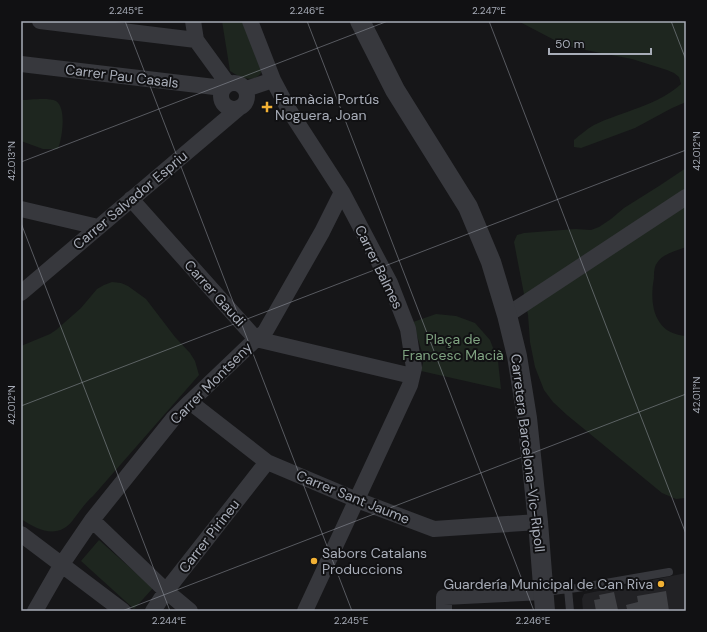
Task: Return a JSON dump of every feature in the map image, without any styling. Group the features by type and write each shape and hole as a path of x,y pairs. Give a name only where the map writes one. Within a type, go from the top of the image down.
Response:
{"street":[{"path":"40,21 196,40"},
{"path":"193,21 196,40 225,86"},
{"name":"Carrer Balmes","path":"250,21 273,80 289,110 342,192 390,283 408,329 414,368 410,385 305,611"},
{"name":"Carretera Barcelona-Vic-Ripoll","path":"360,21 395,90 468,207 491,262 507,315 517,356 538,522 544,601"},
{"name":"Carrer Pau Casals","path":"21,64 225,86"},
{"path":"246,90 273,80"},
{"path":"235,82 242,84 246,90 247,96 244,104 239,108 229,108 224,106 220,95 225,86 235,82"},
{"name":"Carrer Salvador Espriu","path":"21,293 239,108"},
{"name":"Carrer Montseny","path":"35,611 62,564 92,520 173,419 265,332 322,232 342,192"},
{"path":"507,315 686,197"},
{"name":"Carrer Gaudi","path":"131,199 256,339 412,376"},
{"path":"21,209 98,227"},
{"name":"Carrer Sant Jaume","path":"190,402 267,462 357,500 434,529 538,522"},
{"name":"Carrer Pirineu","path":"153,611 166,591 267,462"},
{"path":"92,520 166,591 190,611"},
{"path":"21,534 123,611"},
{"path":"444,611 444,597 544,601"}],"lane":[{"path":"544,601 568,589 669,572"},
{"path":"568,589 570,611"}],"shaded area":[{"name":"Guardería Municipal de Can Riva","path":"686,573 686,611 583,611 582,599 584,594"}],"green space":[{"path":"222,21 243,21 262,71 255,78 251,79 238,76 230,71"},
{"path":"518,21 686,21 686,102 635,128 581,148 574,147 574,140 594,125 651,103 672,92 681,84 679,77 667,70 632,59 562,44"},
{"path":"48,99 56,101 62,110 63,117 61,138 58,149 43,149 21,141 21,100"},
{"path":"686,168 686,247 670,253 659,260 655,268 652,298 653,307 660,324 675,334 686,336 686,498 676,499 662,493 567,415 553,402 544,390 535,367 530,342 528,315 514,242 517,235 524,233 575,229 591,230 599,227 624,208"},
{"path":"112,282 121,283 128,286 146,299 175,337 190,353 195,361 199,375 87,501 67,526 61,530 54,531 34,527 21,519 21,346 56,330 81,308 97,289"},
{"name":"Plaça de Francesc Macià","path":"436,314 456,316 475,323 490,340 498,361 501,389 421,371 424,359 413,322"},
{"path":"99,540 153,588 134,609 81,561"}],"building":[{"path":"666,591 669,611 596,611 594,600 600,599 599,595 614,592 618,610 627,609 626,605 638,602 637,596"}],"place":[{"name":"Farmàcia Portús Noguera, Joan","path":"267,107"},
{"name":"Sabors Catalans Produccions","path":"314,561"},
{"name":"Guardería Municipal de Can Riva","path":"661,584"}]}
